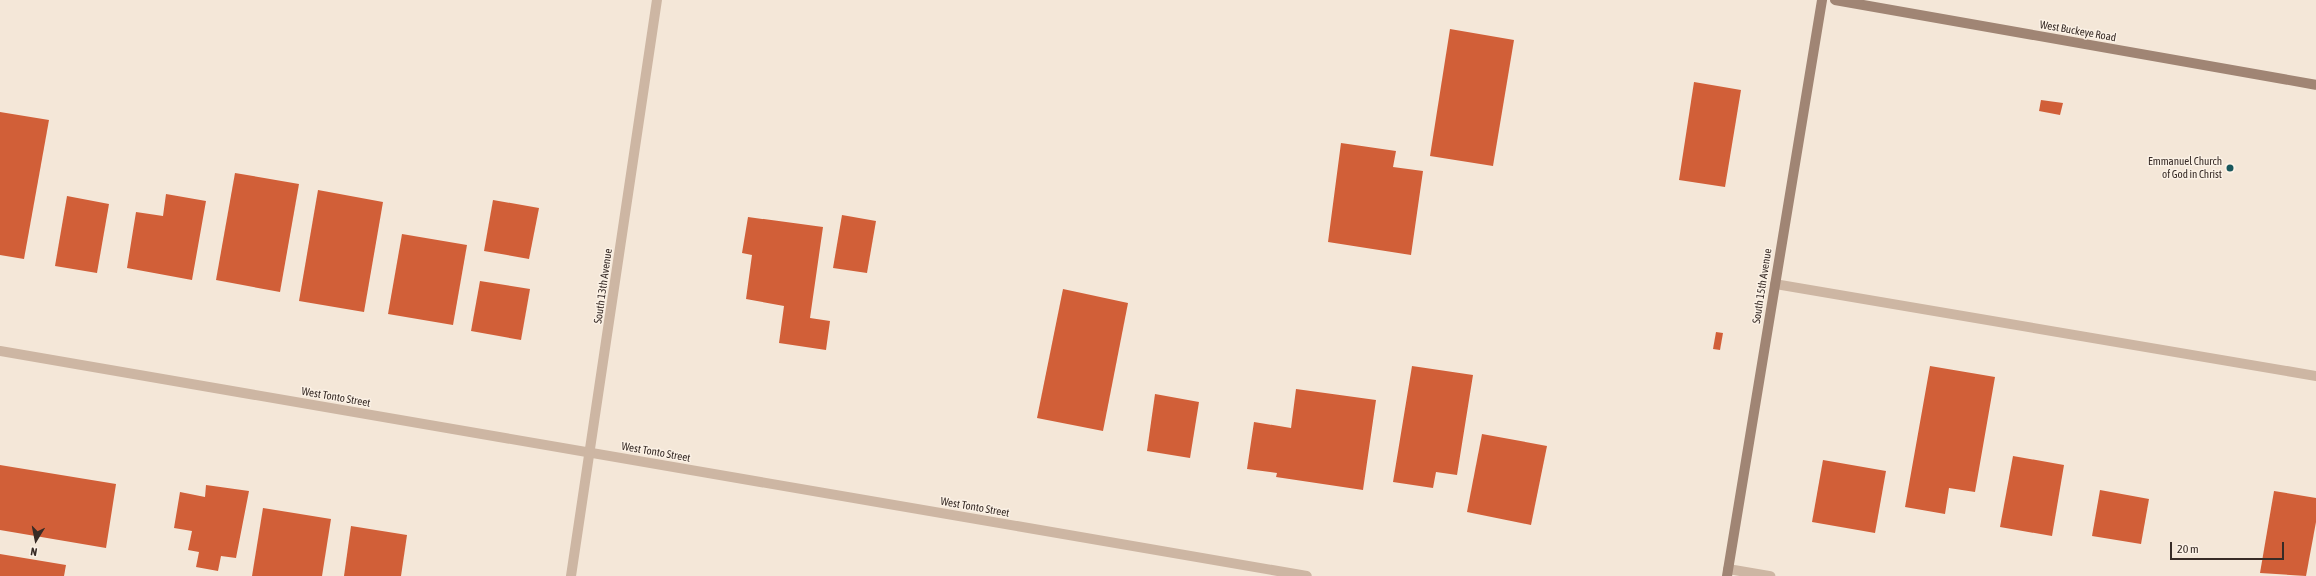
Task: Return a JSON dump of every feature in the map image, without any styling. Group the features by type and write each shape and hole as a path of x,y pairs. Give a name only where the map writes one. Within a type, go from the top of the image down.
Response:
{"main road":[{"name":"South 15th Avenue","path":"1728,572 1822,0"},
{"name":"West Buckeye Road","path":"1835,0 2316,85"}],"street":[{"name":"South 13th Avenue","path":"572,576 658,0"},
{"path":"1775,284 2316,376"},
{"name":"West Tonto Street","path":"0,351 1307,576"},
{"path":"1728,572 1770,576"}],"building":[{"path":"1450,29 1514,40 1493,166 1430,156"},
{"path":"1694,82 1741,90 1725,187 1679,180"},
{"path":"2041,100 2063,103 2060,115 2039,111"},
{"path":"0,112 49,120 24,259 0,255"},
{"path":"1341,143 1396,151 1393,167 1423,171 1411,255 1328,242"},
{"path":"235,173 299,184 280,292 216,280"},
{"path":"318,190 383,202 364,312 299,301"},
{"path":"166,194 206,201 192,280 127,268 136,212 163,216"},
{"path":"67,196 109,204 97,273 55,266"},
{"path":"493,200 539,208 529,259 484,251"},
{"path":"842,215 876,221 867,273 833,268"},
{"path":"748,217 823,227 810,318 830,321 826,350 779,343 784,306 746,299 752,255 742,253"},
{"path":"402,234 467,245 453,325 388,314"},
{"path":"480,281 530,289 521,340 471,331"},
{"path":"1063,289 1128,303 1103,431 1037,418"},
{"path":"1716,332 1723,333 1720,350 1713,349"},
{"path":"1412,366 1473,375 1457,475 1436,472 1433,488 1393,482"},
{"path":"1930,366 1995,377 1975,492 1949,488 1945,514 1905,507"},
{"path":"1296,389 1376,400 1363,490 1276,477 1277,473 1247,469 1254,422 1291,428"},
{"path":"1155,394 1199,402 1190,458 1147,451"},
{"path":"1482,434 1547,446 1531,525 1467,512"},
{"path":"2013,456 2064,465 2052,536 2000,527"},
{"path":"1823,460 1886,471 1875,533 1812,522"},
{"path":"0,465 116,484 106,548 0,530"},
{"path":"206,485 249,491 236,558 221,556 218,571 196,567 199,552 188,550 192,531 174,528 180,492 205,497"},
{"path":"2100,490 2149,499 2141,544 2092,536"},
{"path":"2274,491 2316,498 2316,522 2306,576 2260,573"},
{"path":"263,508 331,519 322,576 252,576"},
{"path":"351,526 407,535 401,576 344,576"},
{"path":"0,554 66,565 64,576 0,576"}],"place":[{"name":"Emmanuel Church of God in Christ","path":"2230,168"}]}
